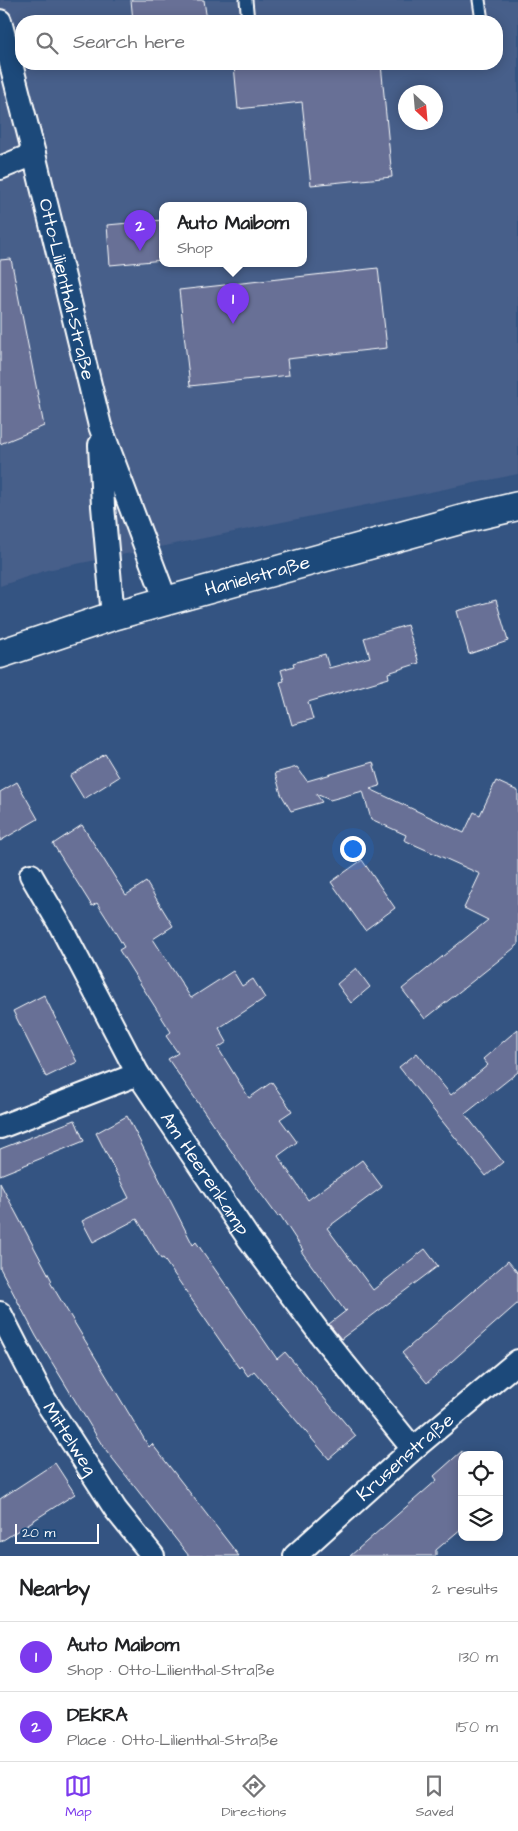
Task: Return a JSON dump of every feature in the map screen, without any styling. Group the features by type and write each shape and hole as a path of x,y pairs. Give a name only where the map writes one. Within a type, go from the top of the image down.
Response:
{"main road":[{"name":"Hanielstraße","path":"0,654 114,616 166,601 463,519 518,506"}],"street":[{"name":"Otto-Lilienthal-Straße","path":"0,22 100,426 166,601"},
{"path":"0,168 34,154"},
{"name":"Otto-Lilienthal-Straße","path":"100,426 103,506 114,616"},
{"name":"Am Heerenkamp","path":"31,875 59,923 138,1074 249,1239 321,1334 413,1449"},
{"path":"0,1127 138,1074"},
{"name":"Mittelweg","path":"0,1313 42,1397 116,1510 153,1556"},
{"name":"Krusenstraße","path":"295,1556 413,1449 518,1361"}],"lane":[{"path":"246,0 247,15"},
{"path":"479,0 481,15"}],"shaded area":[{"path":"0,0 518,0 518,474 47,570 0,586"}],"building":[{"path":"131,0 204,0 206,15 132,15"},
{"path":"234,70 382,70 392,177 311,185 302,102 238,109"},
{"path":"159,220 159,260 110,265 107,225"},
{"path":"11,259 44,426 0,444 0,260"},
{"path":"378,268 387,348 287,359 289,375 190,386 179,290"},
{"path":"496,600 508,641 469,654 457,611"},
{"path":"407,625 419,663 388,673 389,678 308,702 313,719 292,725 280,682 284,681 281,670 294,666 293,663 325,654 329,668 370,657 364,638"},
{"path":"105,754 119,777 84,799 70,776"},
{"path":"373,762 380,786 370,789 464,833 474,812 480,815 496,781 518,791 518,945 425,1019 402,989 488,920 464,908 480,874 404,840 406,835 371,819 363,791 330,800 316,794 322,802 291,811 281,794 275,773 297,767 307,781"},
{"path":"17,782 38,819 0,841 0,792"},
{"path":"82,825 126,895 146,882 173,926 153,939 191,998 233,971 242,986 253,979 265,998 219,1028 227,1042 218,1048 249,1098 272,1082 292,1111 280,1119 297,1142 278,1156 308,1200 362,1160 382,1187 327,1228 373,1290 425,1249 438,1266 341,1339 329,1324 347,1310 345,1311 301,1251 303,1250 280,1215 278,1217 256,1187 168,1059 178,1053 166,1036 171,1032 119,950 124,947 111,925 97,903 92,906 53,844"},
{"path":"362,860 395,908 365,930 331,882"},
{"path":"356,968 370,987 351,1003 337,984"},
{"path":"44,995 77,1062 46,1077 13,1011"},
{"path":"518,1029 518,1072 465,1114 503,1162 486,1176 399,1067 417,1053 451,1095 488,1065 483,1059"},
{"path":"127,1116 193,1245 196,1242 277,1359 285,1352 356,1436 329,1459 254,1371 248,1376 241,1366 239,1368 163,1258 161,1259 137,1219 93,1242 82,1221 129,1198 96,1133"},
{"path":"75,1120 84,1141 0,1175 0,1149"},
{"path":"0,1183 52,1281 50,1282 149,1447 152,1444 239,1556 189,1556 102,1445 36,1336 0,1268"},
{"path":"508,1261 518,1273 518,1303 427,1383 402,1353"},
{"path":"458,1455 458,1531 436,1550 436,1556 350,1556 437,1480 434,1476"},
{"path":"55,1463 75,1494 0,1542 0,1499"}],"place":[{"name":"DEKRA","path":"140,251"},
{"name":"Auto Maibom","path":"233,324"}]}
